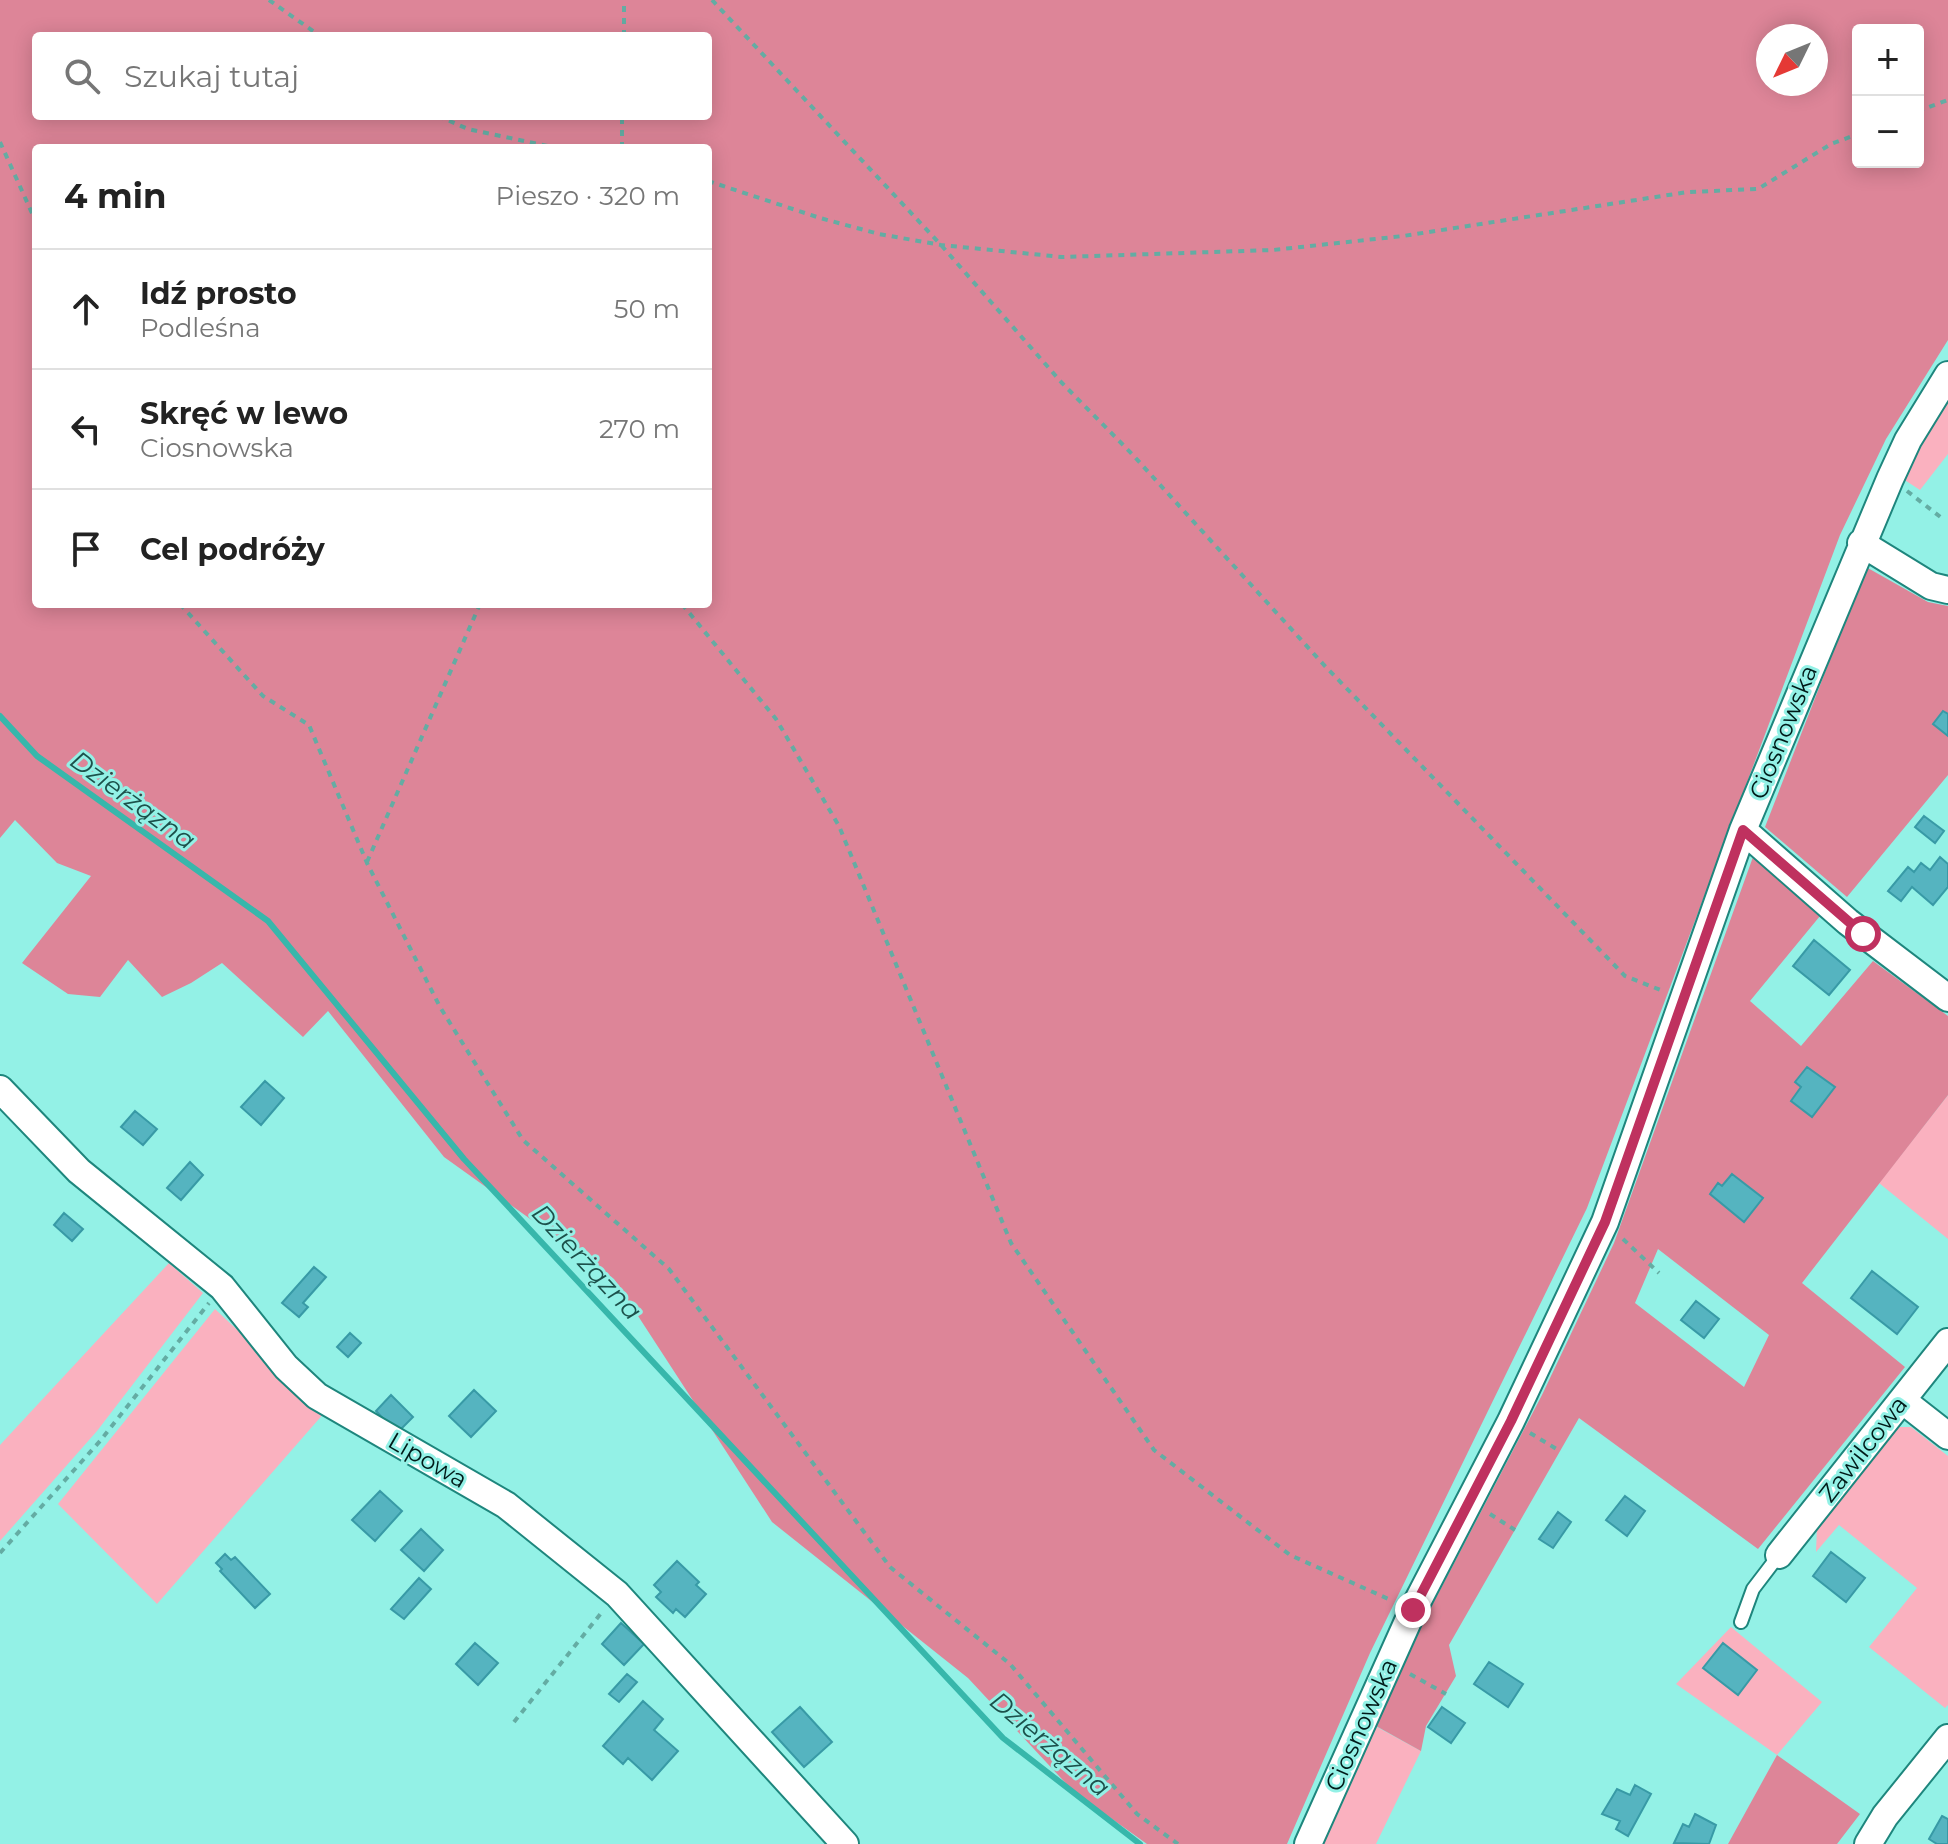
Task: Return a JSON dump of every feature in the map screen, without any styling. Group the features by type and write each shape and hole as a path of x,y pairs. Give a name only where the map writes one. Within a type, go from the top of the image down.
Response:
{"street":[{"name":"Ciosnowska","path":"1308,1844 1413,1610 1511,1421 1605,1222 1743,830 1861,543 1908,440 1948,375"},
{"path":"1861,543 1931,586 1948,590"},
{"path":"1743,830 1848,922 1948,998"},
{"name":"Lipowa","path":"0,1089 79,1171 222,1287 286,1367 317,1396 506,1505 617,1594 845,1844"},
{"name":"Zawilcowa","path":"1779,1555 1948,1342"},
{"path":"1902,1400 1948,1436"},
{"path":"1868,1844 1885,1816 1948,1738"}],"lane":[{"path":"1741,1622 1753,1589 1779,1555"}],"path":[{"path":"269,0 314,32"},
{"path":"624,0 624,32"},
{"path":"712,0 941,245 1062,383 1132,454 1324,665 1625,976 1684,998"},
{"path":"1924,109 1948,100"},
{"path":"447,120 468,129 538,144"},
{"path":"622,120 622,144"},
{"path":"712,182 820,218 879,234 941,245 1062,257 1273,250 1403,236 1688,192 1758,189 1831,144 1852,136"},
{"path":"0,142 32,213"},
{"path":"1890,479 1943,519"},
{"path":"184,608 263,696 309,725 367,863 440,1007 523,1140 669,1269 890,1567 1010,1664 1137,1814 1178,1844"},
{"path":"367,863 478,608"},
{"path":"685,608 776,719 839,826 1011,1243 1154,1450 1290,1555 1413,1610"},
{"path":"1605,1222 1659,1273"},
{"path":"0,1553 100,1441 222,1287"},
{"path":"1511,1421 1560,1451"},
{"path":"1469,1501 1515,1530"},
{"path":"514,1722 617,1594"},
{"path":"1389,1662 1446,1694"}],"shaded area":[{"path":"0,0 1948,0 1948,340 1886,439 1840,535 1587,1208 1370,1653 1287,1844 1147,1844 1073,1791 968,1678 772,1522 614,1279 444,1157 328,1011 303,1037 222,963 162,997 128,960 100,997 68,994 22,963 91,876 57,863 15,820 0,838"},
{"path":"1948,393 1948,454 1920,490 1900,477"},
{"path":"1866,567 1928,602 1948,606 1948,775 1847,897 1765,827"},
{"path":"1753,857 1820,916 1750,1001 1801,1046 1873,961 1948,1016 1948,1095 1802,1283 1905,1367 1758,1549 1579,1418 1449,1645 1456,1676 1426,1726 1421,1751 1376,1726 1427,1615 1542,1395 1614,1243","holes":["1658,1249 1769,1335 1744,1387 1635,1303"]},
{"path":"1948,1095 1948,1239 1879,1183"},
{"path":"169,1263 203,1293 97,1431 0,1541 0,1445"},
{"path":"215,1309 325,1412 157,1604 58,1504"},
{"path":"1897,1427 1911,1427 1948,1456 1948,1705 1945,1708 1869,1647 1917,1588 1839,1525 1816,1552 1817,1527"},
{"path":"1731,1627 1822,1702 1777,1755 1676,1684"},
{"path":"1375,1726 1421,1751 1376,1844 1319,1844"},
{"path":"1777,1755 1860,1814 1837,1844 1728,1844"}],"building":[{"path":"1943,711 1948,714 1948,736 1933,724"},
{"path":"1924,816 1944,831 1935,843 1915,827"},
{"path":"1940,857 1948,864 1948,887 1933,905 1912,887 1901,901 1888,891 1908,867 1914,872 1921,863 1930,870"},
{"path":"1814,940 1850,970 1829,995 1793,966"},
{"path":"1807,1067 1835,1087 1812,1117 1791,1101 1801,1087 1795,1082"},
{"path":"265,1081 284,1098 261,1125 241,1107"},
{"path":"135,1111 157,1129 143,1145 121,1127"},
{"path":"190,1162 203,1175 181,1200 167,1188"},
{"path":"1732,1174 1763,1198 1744,1222 1710,1194 1718,1183 1722,1186"},
{"path":"64,1213 83,1229 72,1241 54,1225"},
{"path":"314,1267 326,1277 303,1303 308,1307 299,1317 282,1303"},
{"path":"1872,1271 1918,1307 1897,1334 1851,1298"},
{"path":"1696,1301 1719,1319 1704,1338 1681,1320"},
{"path":"350,1333 361,1343 348,1357 337,1347"},
{"path":"474,1390 496,1411 471,1437 449,1416"},
{"path":"391,1395 413,1417 397,1433 376,1411"},
{"path":"380,1491 402,1511 375,1541 352,1520"},
{"path":"1625,1496 1645,1511 1627,1536 1606,1520"},
{"path":"1558,1512 1571,1522 1553,1548 1539,1539"},
{"path":"421,1529 443,1550 424,1571 401,1550"},
{"path":"1831,1552 1865,1578 1846,1602 1813,1576"},
{"path":"225,1554 231,1560 235,1557 270,1594 255,1608 220,1571 222,1569 216,1563"},
{"path":"677,1561 699,1582 696,1585 706,1594 685,1617 676,1609 673,1613 656,1597 661,1592 654,1585"},
{"path":"419,1578 431,1589 404,1619 391,1609"},
{"path":"621,1623 644,1644 624,1665 602,1644"},
{"path":"475,1643 498,1663 478,1685 456,1664"},
{"path":"1723,1643 1757,1670 1738,1695 1703,1668"},
{"path":"1489,1662 1523,1684 1508,1707 1474,1684"},
{"path":"627,1674 637,1682 619,1702 609,1694"},
{"path":"643,1701 663,1719 654,1730 678,1751 652,1780 628,1758 623,1764 603,1746"},
{"path":"800,1707 832,1742 804,1767 772,1732"},
{"path":"1442,1707 1465,1723 1451,1743 1428,1727"},
{"path":"1635,1785 1651,1794 1628,1836 1616,1829 1620,1821 1602,1814 1617,1789 1630,1795"},
{"path":"1695,1814 1716,1825 1709,1844 1674,1843 1683,1824 1689,1827"},
{"path":"1942,1816 1948,1819 1948,1844 1937,1844 1929,1839"}],"waterway":[{"name":"Dzierżązna","path":"0,716 37,756 268,921 464,1159 1003,1738 1140,1844"}],"route":[{"path":"1413,1610 1511,1421 1605,1222 1743,830 1863,934"}]}
